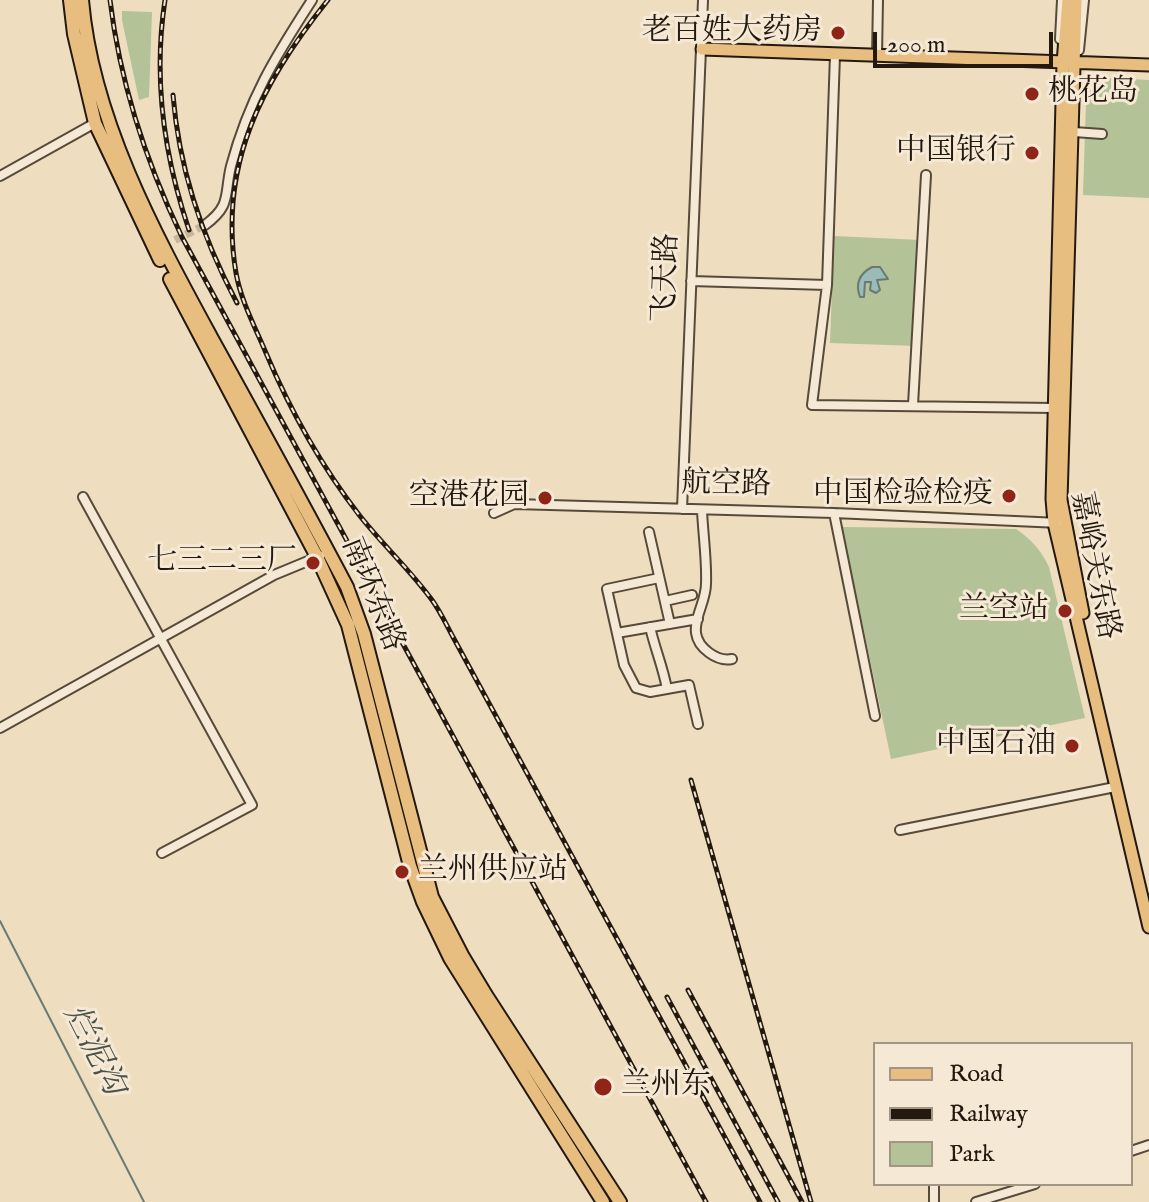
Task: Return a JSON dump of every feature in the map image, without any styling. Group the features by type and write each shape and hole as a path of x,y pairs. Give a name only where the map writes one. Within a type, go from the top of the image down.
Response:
{"highway":[{"name":"南环东路","path":"70,0 74,34 95,123 150,242 323,554 347,587 364,634 432,897 462,955 620,1202"},
{"name":"南环东路","path":"82,0 91,62 108,116 161,245 323,554 348,625 410,866 423,902 450,958 603,1202"},
{"path":"568,1150 580,1142"}],"main road":[{"name":"嘉峪关东路","path":"1068,0 1063,63 1052,499 1149,895"},
{"name":"嘉峪关东路","path":"1076,0 1059,523 1115,787 1149,927"},
{"path":"702,49 1149,65"}],"street":[{"path":"205,225 223,210 232,163 260,82 312,0"},
{"name":"飞天路","path":"682,509 703,0"},
{"path":"877,56 878,0"},
{"path":"1062,0 1060,39 1063,63"},
{"path":"1076,63 1084,0"},
{"path":"835,55 827,285 812,405 1055,408"},
{"path":"0,176 95,123"},
{"path":"1074,132 1102,134"},
{"path":"913,405 926,175"},
{"path":"161,245 175,240"},
{"path":"691,281 827,285"},
{"path":"83,497 252,805 162,853"},
{"name":"航空路","path":"494,513 514,504 1059,523"},
{"path":"702,510 706,586 696,632 702,647 721,660 732,659"},
{"path":"834,513 875,716"},
{"path":"649,532 670,624"},
{"path":"0,728 274,575 323,554"},
{"path":"659,578 607,589 624,665 636,688 650,692 689,685 698,724"},
{"path":"665,601 692,595"},
{"path":"617,633 698,619"},
{"path":"650,627 667,689"},
{"path":"900,830 1115,787"},
{"path":"976,1202 993,1200 1030,1186"}],"green space":[{"path":"122,11 152,12 149,97 139,100 122,20"},
{"path":"1111,78 1149,80 1149,198 1083,195 1086,102 1094,86"},
{"path":"834,236 921,240 917,346 830,343"},
{"path":"842,527 1016,529 1022,533 1039,550 1049,567 1085,718 891,759"}],"water":[{"path":"872,267 880,267 888,279 877,280 880,290 876,293 870,290 871,282 865,282 864,297 860,297 859,280"}],"waterway":[{"name":"烂泥沟","path":"0,921 144,1202"}],"tunnel":[{"path":"175,240 205,225"}],"railway":[{"path":"110,0 120,62 136,122 182,237 706,1202"},
{"path":"165,0 160,58 163,116 173,174 189,230"},
{"path":"328,0 283,62 265,94 250,127 240,161 232,234 236,273 245,304 285,396 320,458 360,516 424,589 440,613 760,1202"},
{"path":"173,95 181,150 194,202 213,253 237,303"},
{"path":"691,780 811,1202"},
{"path":"688,990 802,1202"},
{"path":"667,997 778,1202"}],"place":[{"name":"老百姓大药房","path":"838,33"},
{"name":"桃花岛","path":"1032,94"},
{"name":"中国银行","path":"1032,153"},
{"name":"中国检验检疫","path":"1009,496"},
{"name":"空港花园","path":"545,498"},
{"name":"七三二三厂","path":"313,563"},
{"name":"兰空站","path":"1065,611"},
{"name":"中国石油","path":"1072,746"},
{"name":"兰州供应站","path":"402,872"},
{"name":"兰州东","path":"603,1087"}]}
